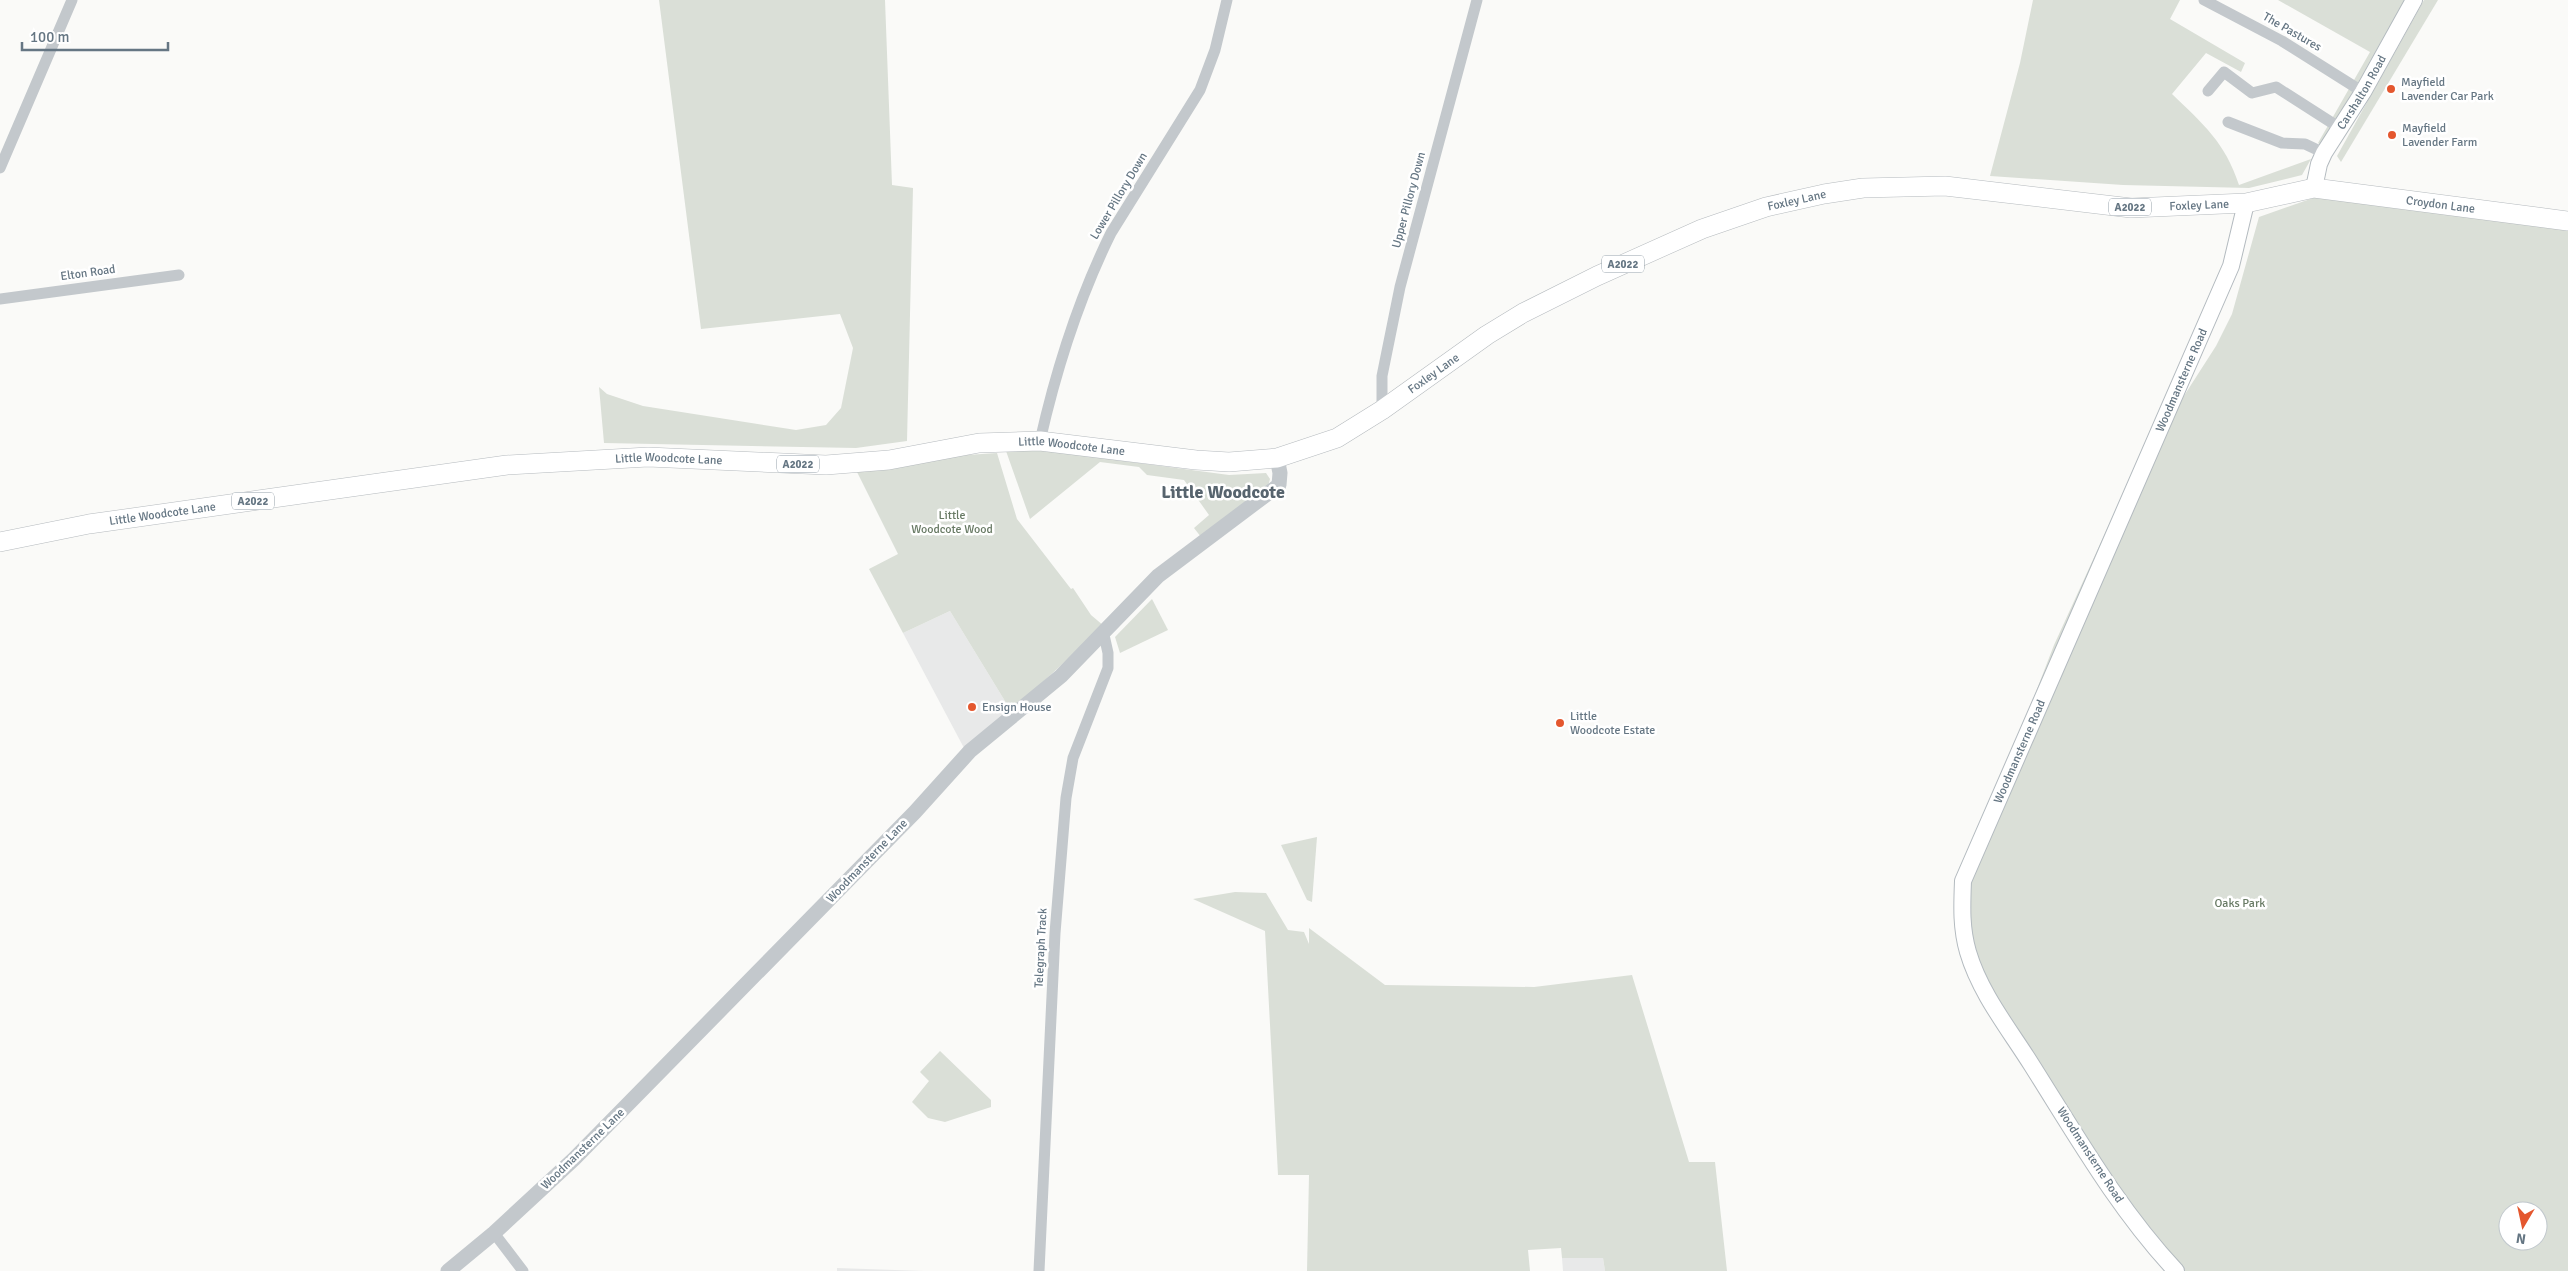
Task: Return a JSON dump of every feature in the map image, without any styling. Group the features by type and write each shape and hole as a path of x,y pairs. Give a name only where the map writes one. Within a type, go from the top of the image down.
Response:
{"main road":[{"name":"Carshalton Road","path":"2314,188 2319,164 2324,153 2363,92 2414,0"},
{"name":"Foxley Lane","path":"1337,438 1382,410 1486,335 1524,312 1597,276 1675,241 1766,207 1833,192 1904,186 1980,190 2131,208 2246,202 2314,188"},
{"name":"Croydon Lane","path":"2314,188 2568,221"},
{"name":"Woodmansterne Road","path":"2176,1271 2156,1249 2108,1186 1987,994 1969,954 1961,922 1963,881 2230,266 2246,202"},
{"name":"Little Woodcote Lane","path":"0,542 89,524 508,465 648,457 826,465 889,460 979,443 1040,441 1196,460 1229,462 1277,458 1337,438"}],"street":[{"path":"0,168 72,0"},
{"name":"Lower Pillory Down","path":"1040,441 1048,402 1101,253 1111,232 1200,90 1215,50 1227,0"},
{"name":"Upper Pillory Down","path":"1382,410 1382,376 1400,288 1476,0"},
{"name":"The Pastures","path":"2204,0 2282,41 2363,92"},
{"path":"2208,91 2224,72 2252,93 2276,87 2340,128"},
{"path":"2228,122 2282,143 2305,144 2324,153"},
{"name":"Elton Road","path":"0,299 180,275"},
{"name":"Woodmansterne Lane","path":"448,1271 494,1233 574,1159 908,819 970,751 1061,676 1104,634 1158,576 1279,485 1277,458"},
{"name":"Telegraph Track","path":"1039,1271 1055,933 1066,798 1073,758 1108,668 1108,653 1104,634"},
{"path":"494,1233 523,1271"}],"shaded area":[{"path":"950,611 1011,711 964,748 903,633"},
{"path":"1562,1258 1603,1258 1605,1271 1563,1271"},
{"path":"837,1268 924,1271 837,1271"}],"green space":[{"path":"659,0 885,0 892,185 913,188 907,441 856,448 604,443 599,387 607,394 643,406 796,430 826,425 841,408 853,348 840,314 701,329"},
{"path":"2033,0 2180,0 2170,19 2245,63 2241,72 2206,53 2172,94 2220,145 2239,185 2311,159 2302,175 2249,188 2123,185 1990,176 2020,63"},
{"path":"2278,0 2405,0 2324,148 2318,143 2370,52"},
{"path":"2424,0 2438,0 2341,162 2337,156"},
{"name":"Oaks Park","path":"2316,197 2568,221 2568,1271 2179,1271 2156,1249 1969,954 1963,881 2054,645 2128,483 2216,346 2232,314 2259,217"},
{"path":"1041,450 1229,475 1266,473 1270,479 1268,486 1201,537 1194,528 1209,515 1184,480 1147,475 1139,467 1100,462 1030,519 1006,451"},
{"name":"Little Woodcote Wood","path":"997,453 1017,519 1071,589 1073,588 1091,615 1104,626 1011,711 950,611 903,633 869,569 898,554 857,472 952,456"},
{"path":"1152,599 1168,630 1120,653 1115,637"},
{"path":"1317,837 1312,902 1307,900 1281,845"},
{"path":"1235,892 1266,893 1288,930 1304,932 1309,944 1309,928 1385,985 1534,987 1632,975 1689,1162 1715,1162 1727,1271 1605,1271 1603,1258 1562,1258 1561,1248 1528,1250 1530,1271 1307,1271 1309,1175 1278,1175 1265,931 1193,899"},
{"path":"940,1051 991,1100 991,1107 945,1122 928,1118 912,1102 929,1081 920,1072"}],"place":[{"name":"Mayfield Lavender Car Park","path":"2391,89"},
{"name":"Mayfield Lavender Farm","path":"2392,135"},
{"name":"Ensign House","path":"972,707"},
{"name":"Little Woodcote Estate","path":"1560,723"}],"district":[{"name":"Little Woodcote","path":"1223,492"}]}
